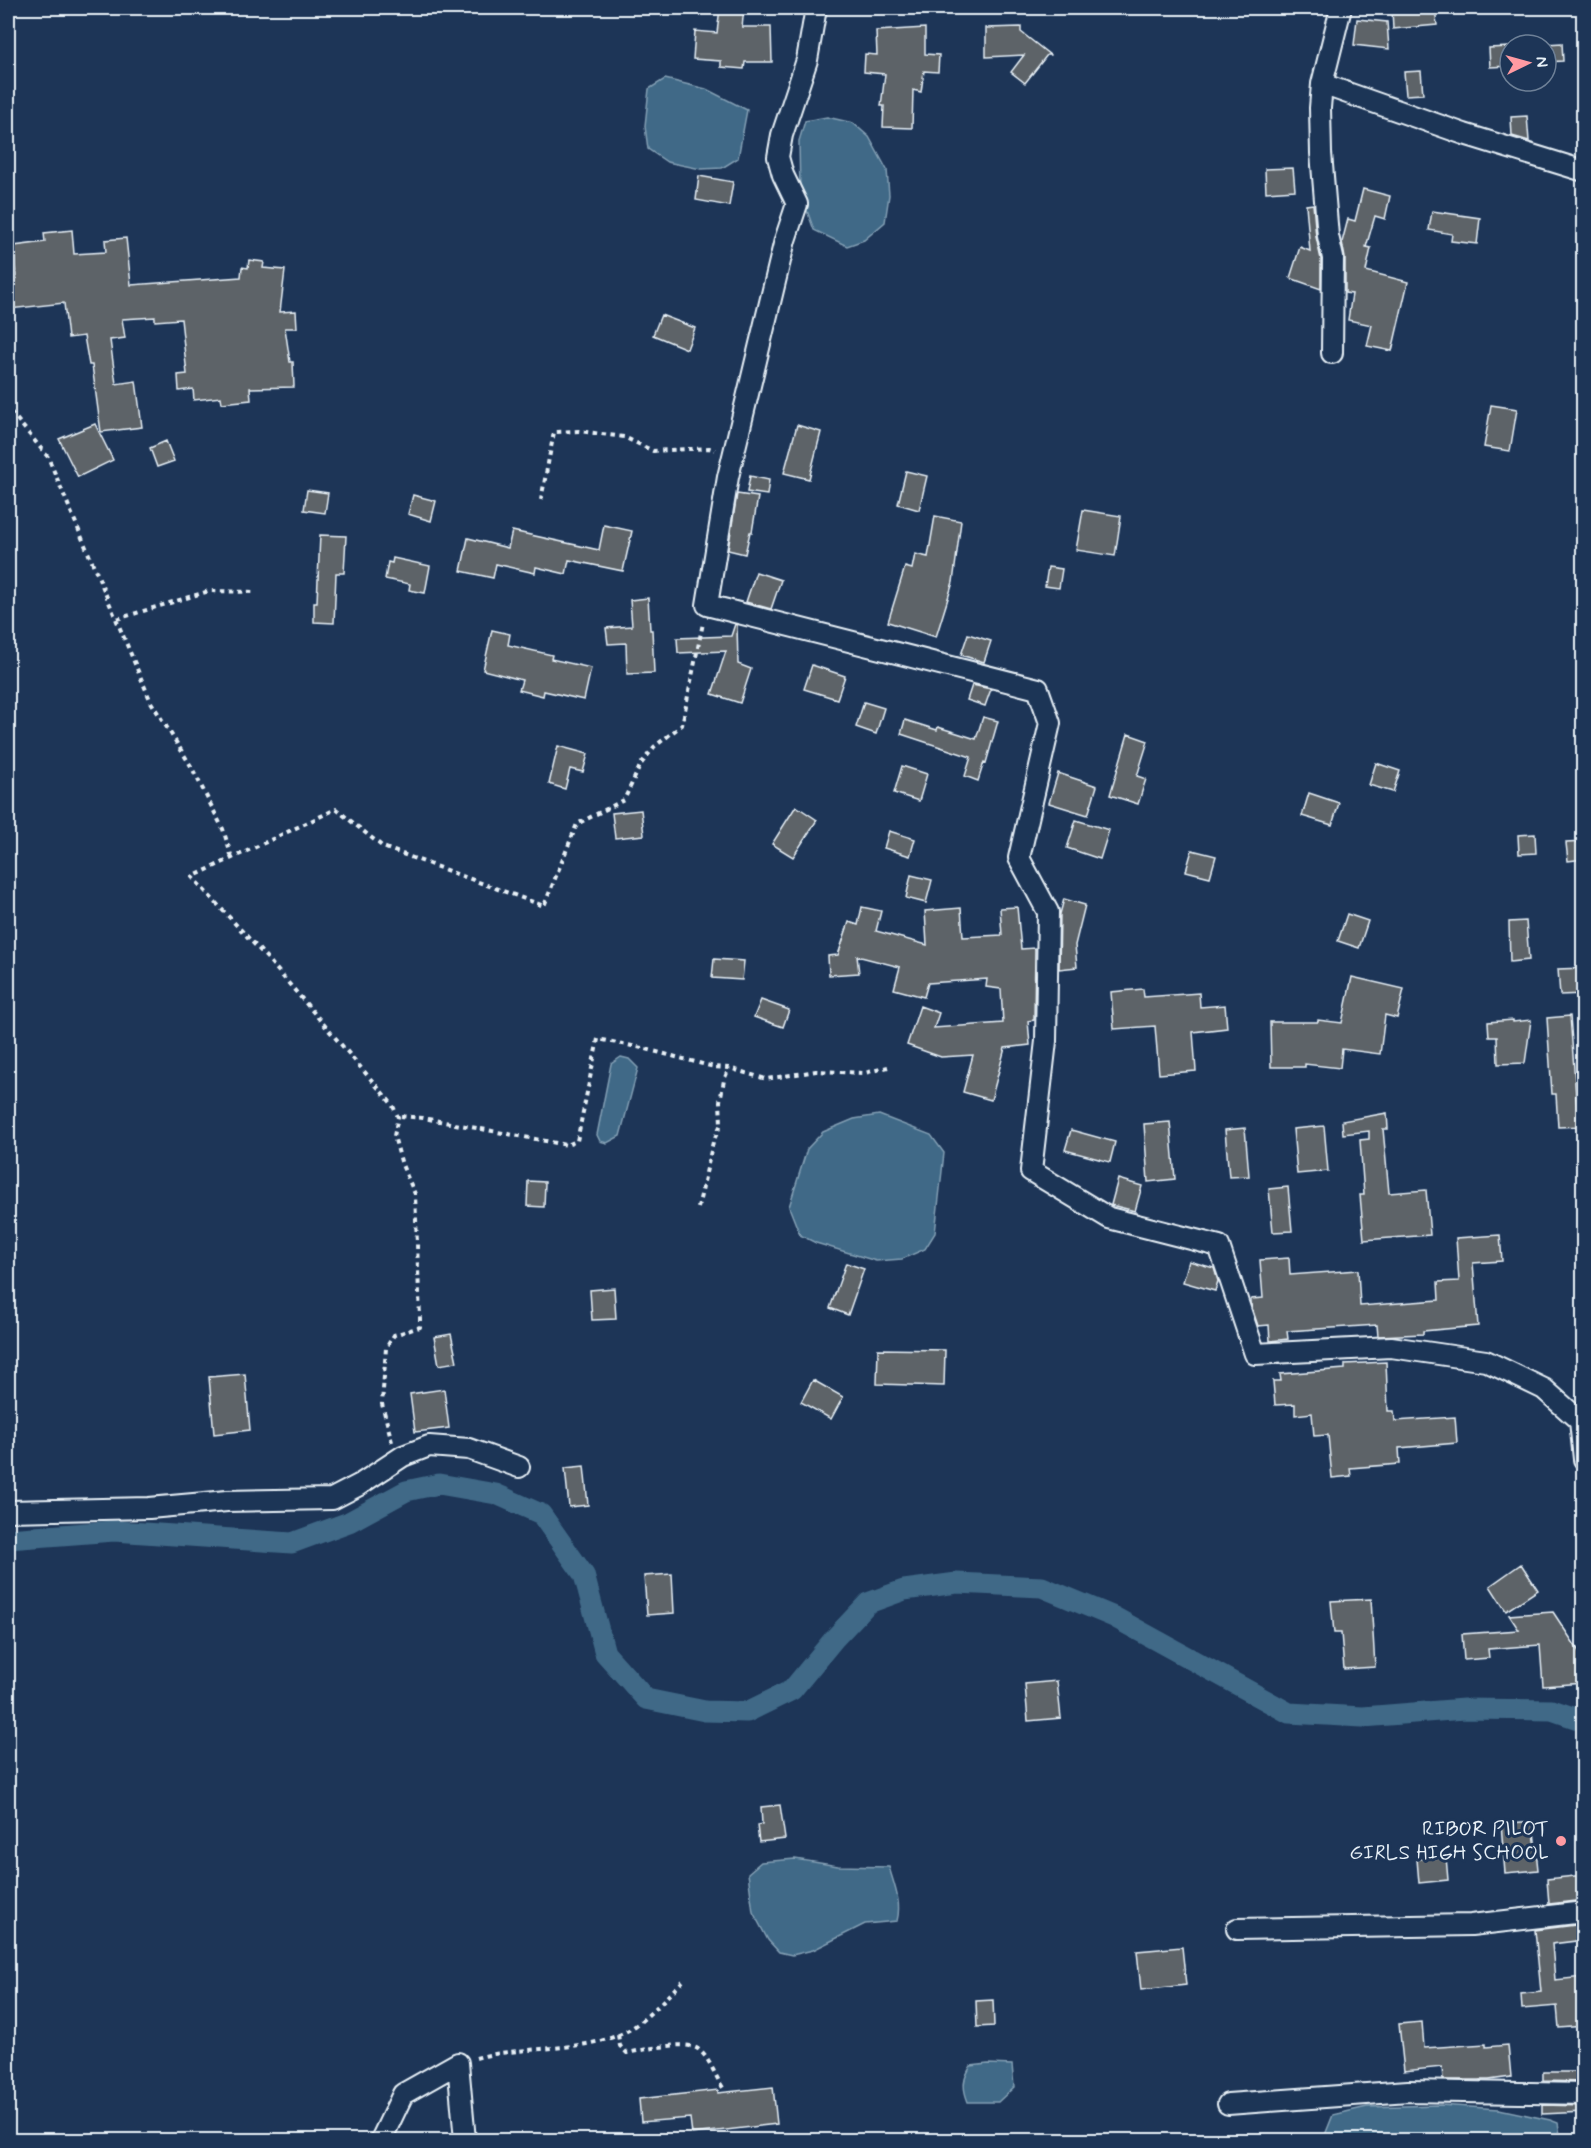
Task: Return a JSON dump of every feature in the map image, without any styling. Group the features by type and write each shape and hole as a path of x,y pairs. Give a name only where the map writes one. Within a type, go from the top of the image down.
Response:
{"street":[{"path":"816,8 807,60 782,135 778,157 783,175 797,204 785,240 733,456 706,605 1038,688 1050,723 1020,858 1048,912 1046,1041 1031,1172 1109,1218 1219,1246 1255,1354 1391,1347 1486,1361 1544,1389 1580,1421 1584,1459"},
{"path":"1332,353 1333,258 1328,236 1320,108 1322,84 1341,8"},
{"path":"1322,84 1464,134 1584,171"},
{"path":"8,1511 149,1508 227,1501 332,1499 359,1485 397,1460 429,1446 469,1449 519,1467"},
{"path":"1237,1929 1471,1925 1584,1912"},
{"path":"381,2140 404,2094 458,2063 465,2140"},
{"path":"1227,2104 1408,2091 1584,2094"}],"path":[{"path":"11,412 48,457 151,702 191,766 223,829 232,858"},
{"path":"541,500 554,432 579,431 624,436 653,451 709,448 733,456"},
{"path":"117,619 209,591 255,592"},
{"path":"397,1460 382,1404 386,1348 394,1335 420,1327 415,1194 402,1165 394,1136 398,1117 392,1104 267,958 192,877 336,808 382,848 544,906 577,824 624,800 641,764 654,747 682,725 706,605"},
{"path":"401,1116 423,1118 567,1145 577,1141 598,1039 642,1047 766,1079 816,1071 865,1073 888,1067"},
{"path":"698,1208 713,1142 721,1124 720,1101 729,1068"},
{"path":"458,2063 497,2052 606,2040 630,2030 683,1981"},
{"path":"618,2035 620,2046 627,2053 662,2047 685,2046 697,2049 709,2062 715,2077 724,2089"}],"water":[{"path":"665,79 706,89 747,110 738,158 722,168 701,169 667,162 648,149 645,126 649,89"},
{"path":"827,117 853,123 869,137 887,170 889,195 885,222 864,240 847,246 814,230 800,191 799,141 805,121"},
{"path":"621,1057 629,1059 638,1068 620,1136 607,1143 600,1141 597,1135 611,1064"},
{"path":"879,1115 931,1135 944,1153 935,1233 925,1249 902,1259 876,1261 816,1243 800,1235 789,1207 807,1149 823,1132 854,1119"},
{"path":"795,1859 838,1866 889,1867 898,1900 897,1921 865,1924 813,1950 792,1955 779,1952 768,1940 753,1912 748,1873 761,1862"},
{"path":"1012,2065 1014,2087 998,2102 968,2102 964,2087 968,2071 971,2066"},
{"path":"1440,2105 1499,2109 1550,2120 1558,2123 1561,2140 1323,2140 1333,2115 1367,2107"}],"building":[{"path":"720,8 744,8 742,27 771,27 772,62 745,62 744,69 721,67 721,61 693,59 695,31 717,33"},
{"path":"1435,8 1437,25 1393,29 1392,9"},
{"path":"1357,19 1387,22 1389,49 1354,45"},
{"path":"1021,27 1021,32 1050,55 1047,55 1025,83 1011,72 1024,55 986,57 986,28"},
{"path":"925,28 925,54 939,55 938,72 924,71 921,92 913,90 912,128 883,127 884,106 881,106 885,74 864,72 865,54 877,55 876,31"},
{"path":"1558,43 1562,43 1563,61 1558,61"},
{"path":"1489,48 1498,48 1498,67 1490,67"},
{"path":"1421,71 1423,94 1406,95 1404,72"},
{"path":"1527,116 1529,141 1512,136 1511,117"},
{"path":"1293,168 1295,190 1266,192 1265,169"},
{"path":"699,176 733,182 729,206 696,200"},
{"path":"1363,189 1390,196 1385,219 1375,216 1366,247 1371,248 1366,271 1408,282 1392,351 1367,346 1372,325 1348,320 1352,294 1345,293 1345,258 1342,242 1348,219 1355,221"},
{"path":"1313,204 1321,259 1321,289 1290,278 1300,247 1310,251 1306,205"},
{"path":"1432,211 1480,218 1477,244 1451,241 1452,234 1429,230"},
{"path":"72,230 74,254 106,252 105,240 126,238 131,285 241,277 242,267 248,268 249,260 264,262 263,268 285,270 280,312 296,311 297,328 285,328 290,362 293,362 294,387 250,388 251,400 222,403 221,397 194,400 193,389 179,391 178,375 187,374 181,319 155,321 155,317 122,319 125,338 110,340 116,384 136,381 142,427 101,432 92,365 89,365 84,336 68,338 64,303 9,309 8,280 16,279 14,246 45,242 44,233"},
{"path":"661,315 695,328 687,349 653,335"},
{"path":"1491,405 1517,409 1510,451 1484,447"},
{"path":"95,424 113,460 78,477 59,439"},
{"path":"797,425 821,432 809,479 784,473"},
{"path":"166,441 174,461 157,467 150,448"},
{"path":"906,471 927,476 919,510 898,504"},
{"path":"750,476 769,480 767,495 747,492"},
{"path":"307,490 328,493 325,513 304,510"},
{"path":"737,494 758,497 752,532 750,532 745,554 728,550"},
{"path":"413,495 436,501 431,521 408,514"},
{"path":"1083,510 1121,516 1115,556 1076,550"},
{"path":"935,516 961,521 953,582 936,637 888,622 905,567 912,569 915,554 928,557"},
{"path":"604,525 632,531 623,571 569,560 566,574 536,567 535,573 496,564 493,578 461,571 468,538 508,548 512,531 599,550"},
{"path":"320,535 346,536 344,573 336,573 334,623 314,622"},
{"path":"393,558 430,566 425,593 409,590 410,584 385,579 388,562 392,563"},
{"path":"1048,567 1062,569 1059,588 1045,586"},
{"path":"756,572 781,580 771,609 746,602"},
{"path":"648,598 654,673 627,674 626,643 608,644 606,628 632,626 630,600"},
{"path":"735,624 737,625 738,664 751,669 740,703 712,694 726,651 678,653 677,638 731,636"},
{"path":"492,630 510,634 508,645 552,655 551,659 591,668 584,700 544,691 543,696 519,690 522,680 483,670"},
{"path":"968,634 991,641 984,662 961,655"},
{"path":"812,665 845,676 837,699 804,689"},
{"path":"972,685 991,689 985,706 967,700"},
{"path":"864,702 884,708 876,734 856,727"},
{"path":"983,717 998,721 986,763 984,762 978,781 965,776 971,757 901,734 905,720 976,739"},
{"path":"1128,734 1148,741 1137,776 1146,779 1138,804 1110,795"},
{"path":"558,746 588,754 583,772 570,769 565,789 549,784"},
{"path":"1376,763 1400,771 1393,792 1369,785"},
{"path":"902,766 927,774 919,801 894,793"},
{"path":"1058,773 1097,786 1088,815 1049,803"},
{"path":"1309,793 1339,803 1332,825 1302,816"},
{"path":"796,806 817,820 793,857 772,844"},
{"path":"641,810 644,835 615,838 612,813"},
{"path":"1076,820 1109,830 1100,859 1067,848"},
{"path":"889,831 915,839 910,856 884,848"},
{"path":"1535,834 1536,853 1519,854 1518,835"},
{"path":"1584,842 1584,859 1568,861 1566,843"},
{"path":"1192,850 1216,856 1210,877 1186,871"},
{"path":"911,875 932,880 926,903 906,898"},
{"path":"1064,899 1085,905 1075,945 1077,967 1059,969 1060,914"},
{"path":"862,907 881,911 876,931 927,945 925,911 961,908 963,937 1002,935 1000,908 1017,907 1021,949 1035,948 1034,1020 1028,1021 1030,1045 1005,1048 991,1100 963,1092 973,1055 941,1057 907,1045 920,1006 939,1013 934,1028 1003,1023 1001,989 986,987 987,979 928,983 924,997 894,989 900,967 857,956 859,973 829,975 828,956 838,955 849,922 858,925"},
{"path":"1347,914 1368,921 1359,948 1338,941"},
{"path":"1526,921 1529,960 1510,962 1509,922"},
{"path":"714,959 744,961 742,980 712,978"},
{"path":"1584,968 1584,994 1560,995 1558,969"},
{"path":"1352,977 1404,989 1397,1018 1385,1015 1380,1054 1342,1049 1340,1068 1305,1064 1305,1067 1271,1067 1270,1022 1318,1022 1318,1020 1342,1023"},
{"path":"1143,989 1144,997 1199,993 1200,1007 1225,1005 1227,1028 1193,1032 1196,1071 1159,1074 1155,1026 1114,1029 1111,992"},
{"path":"761,1000 789,1010 783,1027 754,1017"},
{"path":"1570,1016 1577,1108 1584,1107 1584,1126 1558,1127 1556,1094 1552,1094 1547,1018"},
{"path":"1513,1020 1513,1022 1531,1020 1525,1063 1498,1064 1497,1037 1489,1037 1488,1022"},
{"path":"1387,1113 1388,1129 1383,1129 1389,1193 1426,1190 1430,1235 1364,1240 1360,1195 1364,1195 1360,1140 1369,1139 1369,1131 1343,1134 1342,1121"},
{"path":"1170,1122 1175,1179 1148,1182 1144,1124"},
{"path":"1324,1126 1328,1171 1297,1174 1293,1129"},
{"path":"1245,1128 1249,1176 1229,1177 1225,1130"},
{"path":"1071,1130 1115,1142 1110,1162 1065,1150"},
{"path":"1118,1179 1142,1186 1135,1211 1111,1205"},
{"path":"528,1181 545,1182 544,1207 527,1206"},
{"path":"1288,1187 1292,1231 1273,1232 1269,1189"},
{"path":"1500,1235 1502,1261 1473,1263 1478,1326 1423,1331 1423,1334 1378,1336 1377,1325 1287,1331 1288,1339 1270,1341 1269,1325 1258,1326 1251,1305 1251,1299 1263,1298 1260,1260 1289,1258 1290,1275 1358,1270 1360,1306 1439,1300 1438,1282 1459,1281 1456,1238"},
{"path":"1189,1261 1214,1268 1218,1281 1215,1291 1183,1282"},
{"path":"846,1263 864,1269 848,1315 830,1308"},
{"path":"614,1288 616,1319 592,1320 590,1290"},
{"path":"451,1334 457,1362 439,1365 434,1337"},
{"path":"878,1349 945,1350 944,1386 877,1384"},
{"path":"1386,1362 1388,1411 1394,1411 1395,1421 1455,1417 1457,1443 1399,1448 1400,1464 1350,1468 1351,1476 1332,1478 1328,1435 1314,1436 1312,1413 1295,1415 1295,1404 1275,1405 1273,1381 1281,1381 1280,1374 1345,1369 1345,1364"},
{"path":"245,1374 250,1430 214,1434 209,1377"},
{"path":"813,1380 843,1397 831,1419 801,1402"},
{"path":"444,1389 449,1428 415,1432 410,1394"},
{"path":"584,1466 588,1505 569,1507 565,1468"},
{"path":"1521,1564 1538,1590 1506,1611 1490,1586"},
{"path":"672,1574 674,1613 647,1615 644,1576"},
{"path":"1371,1599 1375,1667 1344,1669 1341,1633 1334,1633 1331,1601"},
{"path":"1553,1612 1584,1659 1584,1683 1543,1686 1540,1645 1488,1649 1489,1658 1464,1660 1462,1634 1519,1630 1509,1615"},
{"path":"1057,1681 1061,1718 1028,1721 1025,1684"},
{"path":"780,1805 785,1839 759,1842 757,1825 762,1824 761,1807"},
{"path":"1533,1821 1538,1870 1505,1873 1501,1824"},
{"path":"1446,1857 1448,1880 1419,1883 1417,1859"},
{"path":"1584,1875 1584,1900 1549,1904 1547,1879"},
{"path":"1584,1924 1584,1940 1552,1944 1555,1980 1584,1977 1584,2026 1559,2028 1557,2006 1522,2009 1521,1994 1541,1992 1535,1930"},
{"path":"1182,1947 1186,1985 1141,1990 1137,1951"},
{"path":"993,2000 994,2026 977,2027 976,2001"},
{"path":"1422,2022 1424,2048 1508,2045 1511,2077 1489,2080 1443,2080 1442,2067 1404,2071 1399,2024"},
{"path":"1543,2072 1584,2072 1584,2082 1543,2081"},
{"path":"773,2087 777,2124 692,2134 690,2118 641,2122 639,2099 718,2090 718,2093"},
{"path":"1542,2105 1584,2106 1584,2112 1542,2114"}],"waterway":[{"path":"8,1539 114,1531 292,1543 349,1522 406,1491 439,1484 496,1494 541,1514 584,1575 605,1653 646,1699 705,1711 747,1712 792,1690 834,1639 868,1603 904,1590 957,1583 1042,1587 1114,1617 1289,1713 1363,1717 1464,1709 1552,1710 1584,1721"}],"place":[{"name":"RIBOR PILOT GIRLS HIGH SCHOOL","path":"1561,1841"}]}
